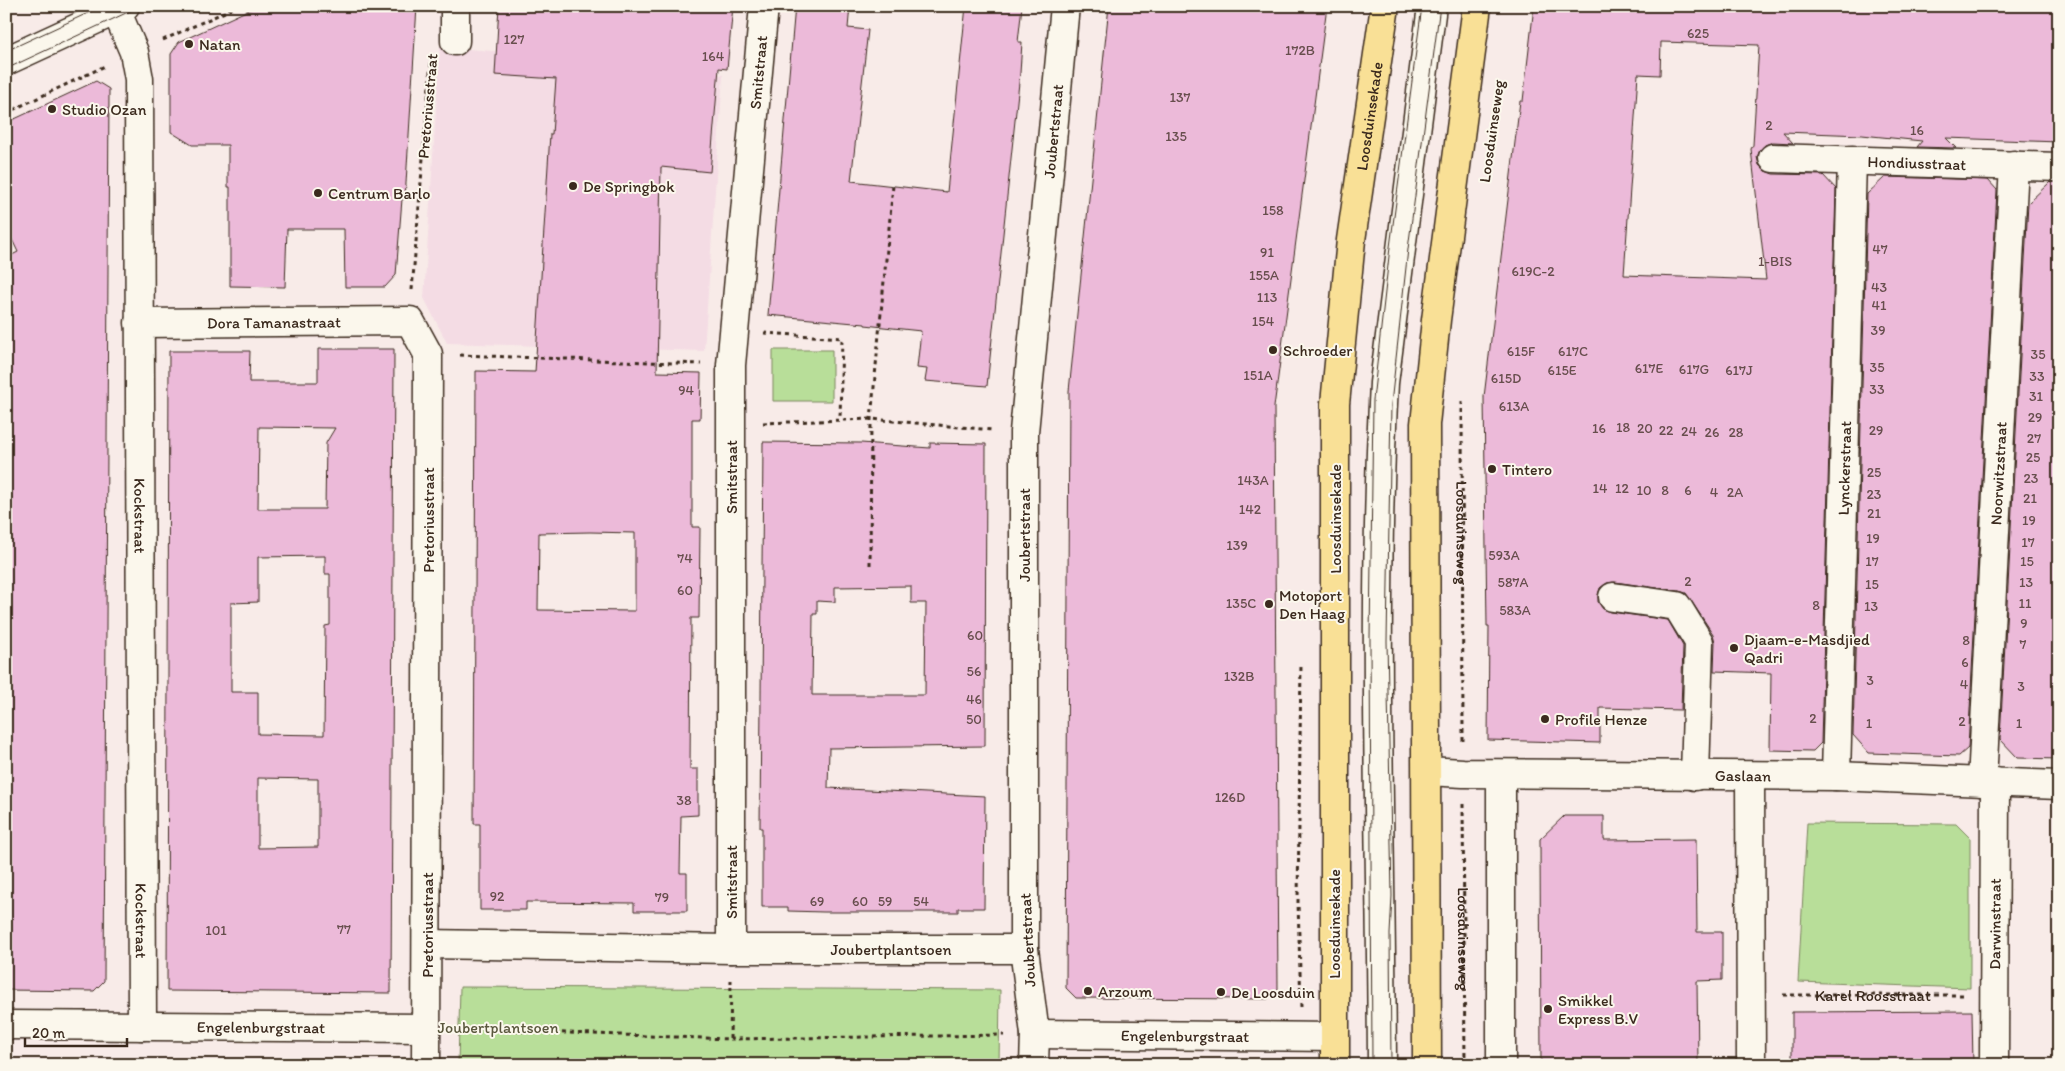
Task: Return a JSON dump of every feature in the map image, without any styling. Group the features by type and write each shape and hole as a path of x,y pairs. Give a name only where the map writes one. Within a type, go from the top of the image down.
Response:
{"main road":[{"name":"Loosduinsekade","path":"1335,1065 1335,404 1351,240 1385,6"},
{"name":"Loosduinseweg","path":"1427,1065 1425,424 1436,320 1476,6"}],"street":[{"name":"Pretoriusstraat","path":"455,6 455,41"},
{"name":"Smitstraat","path":"731,949 731,365 764,6"},
{"name":"Joubertstraat","path":"1034,1065 1035,1034 1024,949 1024,432 1066,6"},
{"path":"1382,1065 1378,544 1382,418 1384,383 1432,6"},
{"path":"6,61 79,16 120,8"},
{"name":"Kockstraat","path":"120,8 134,52 139,79 142,1026"},
{"name":"Hondiusstraat","path":"1773,158 2059,167"},
{"name":"Lynckerstraat","path":"1836,776 1852,160"},
{"name":"Noorwitzstraat","path":"1988,782 2014,165"},
{"name":"Pretoriusstraat","path":"410,321 428,354 426,1065"},
{"name":"Dora Tamanastraat","path":"139,323 410,321"},
{"path":"1613,597 1677,606 1699,642 1696,776"},
{"name":"Gaslaan","path":"1427,771 1463,774 1836,776 2059,785"},
{"path":"1501,774 1501,1065"},
{"path":"1750,776 1751,1065"},
{"name":"Darwinstraat","path":"1988,782 1995,995 1994,1065"},
{"name":"Joubertplantsoen","path":"427,944 731,949 1024,949"},
{"name":"Engelenburgstraat","path":"6,1025 426,1028"},
{"name":"Engelenburgstraat","path":"1035,1034 1334,1037"}],"path":[{"name":"Pretoriusstraat","path":"410,321 433,39 455,41"},
{"path":"870,565 871,419 893,185"},
{"path":"734,332 842,338 840,419"},
{"path":"428,354 731,365"},
{"name":"Loosduinseweg","path":"1462,399 1465,1065"},
{"path":"731,424 871,419 1024,432"},
{"path":"1298,902 1302,1037"},
{"path":"730,1039 731,949"},
{"name":"Karel Roosstraat","path":"1752,995 1995,995"},
{"path":"426,1028 730,1039 1035,1034"}],"shaded area":[{"name":"De Springbok","path":"440,47 621,59 723,75 704,351 447,343 424,298"}],"green space":[{"path":"773,350 832,350 832,401 773,401"},
{"path":"1807,823 1956,824 1970,838 1970,988 1798,982"},
{"name":"Joubertplantsoen","path":"460,987 1000,990 999,1065 458,1065"}],"building":[{"path":"257,6 417,6 405,199 402,199 396,275 385,287 345,287 344,229 287,229 285,287 230,286 228,145 192,145 171,132 171,54 179,42"},
{"path":"499,6 733,6 727,69 719,68 710,172 661,167 657,372 701,373 700,419 692,419 692,527 700,527 699,618 691,618 690,769 698,769 698,815 681,816 680,873 687,873 687,911 634,911 634,903 526,902 526,910 480,910 480,824 474,824 476,371 535,372 550,134 552,134 556,79 495,75","holes":["539,533 635,533 635,611 538,610"]},
{"path":"795,6 850,6 848,28 868,30 851,181 947,192 966,6 1022,6 1018,42 1022,42 1020,73 987,386 925,381 927,369 917,368 921,331 768,315"},
{"path":"1109,6 1327,6 1274,407 1278,989 1268,999 1076,998 1066,988 1069,391"},
{"path":"1534,6 2057,6 2054,99 2059,100 2059,142 1946,138 1956,148 1917,147 1922,141 1862,135 1783,132 1793,143 1773,142 1765,145 1757,157 1759,165 1765,171 1773,174 1823,175 1836,189 1821,743 1813,751 1770,750 1771,673 1714,671 1715,642 1713,634 1686,593 1615,582 1607,583 1600,588 1598,602 1603,609 1611,612 1668,620 1683,646 1681,710 1600,708 1600,743 1488,740 1489,626 1487,626 1484,397 1520,101 1523,101","holes":["1661,42 1759,45 1753,145 1751,149 1766,280 1624,275 1638,74 1660,75"]},
{"path":"96,81 109,89 104,981 94,991 6,990 6,258 18,252 6,227 6,123"},
{"path":"1885,177 1988,180 1997,190 1968,748 1959,756 1869,753 1853,735 1867,194"},
{"path":"2050,182 2059,183 2059,759 2018,758 2000,739 2028,203"},
{"path":"318,349 394,349 391,993 167,991 169,351 250,351 249,382 318,382","holes":["259,427 335,428 326,443 325,509 258,509","325,556 325,574 330,574 330,625 325,626 324,735 258,734 258,692 231,692 231,603 258,602 258,557","258,778 318,779 318,847 258,848"]},
{"path":"763,442 861,443 930,448 930,443 986,444 985,746 829,748 828,788 985,796 984,908 958,908 958,912 824,912 788,911 788,907 762,907 762,828 760,828","holes":["911,586 911,603 926,603 925,695 812,695 813,614 817,614 817,601 835,602 835,587"]},
{"path":"1564,816 1604,816 1604,840 1696,839 1697,932 1722,932 1722,980 1697,981 1698,1065 1541,1065 1540,839"},
{"path":"1972,1011 1973,1065 1792,1065 1792,1012"}],"tram line":[{"path":"6,51 103,6"},
{"path":"6,69 141,6"},
{"path":"1372,1065 1370,639 1373,400 1390,247 1422,6"},
{"path":"1391,1065 1390,934 1392,896 1387,641 1391,404 1408,249 1440,6"}],"place":[{"name":"Natan","path":"189,44"},
{"name":"Studio Ozan","path":"52,109"},
{"name":"De Springbok","path":"573,186"},
{"name":"Centrum Barlo","path":"318,193"},
{"name":"Schroeder","path":"1273,350"},
{"name":"Tintero","path":"1492,469"},
{"name":"Motoport Den Haag","path":"1269,604"},
{"name":"Djaam-e-Masdjied Qadri","path":"1734,648"},
{"name":"Profile Henze","path":"1545,719"},
{"name":"Arzoum","path":"1088,991"},
{"name":"De Loosduin","path":"1221,992"},
{"name":"Smikkel Express B.V","path":"1548,1009"}]}
